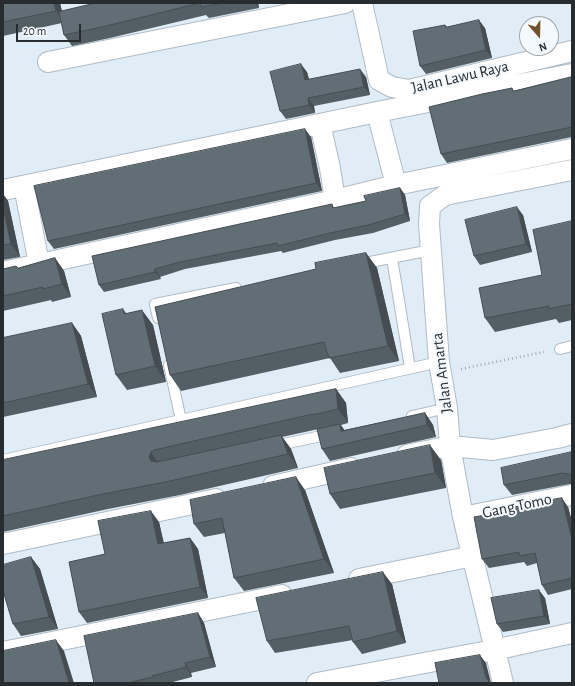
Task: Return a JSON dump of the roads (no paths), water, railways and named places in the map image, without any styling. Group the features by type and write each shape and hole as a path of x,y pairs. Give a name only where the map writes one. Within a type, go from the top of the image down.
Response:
{"street":[{"path":"48,62 345,3"},
{"name":"Jalan Lawu Raya","path":"362,3 379,80 392,87 409,90 572,51"},
{"path":"3,190 377,112 572,74"},
{"path":"377,112 396,185"},
{"path":"320,124 330,168 335,200"},
{"path":"3,272 335,200 396,185 572,149"},
{"name":"Jalan Amarta","path":"503,683 463,517 450,446 447,408 439,362 429,224 430,206 444,195 572,170"},
{"path":"24,186 39,264"},
{"path":"389,460 450,446 493,450 572,434"},
{"path":"259,489 366,465"},
{"path":"3,544 236,494"},
{"name":"Gang Tomo","path":"463,517 572,495"},
{"path":"340,583 472,556"},
{"path":"3,652 300,591"},
{"path":"324,683 494,650 572,633"}],"lane":[{"path":"354,265 431,250"},
{"path":"392,258 410,368"},
{"path":"160,327 155,304 246,286"},
{"path":"560,349 572,346"},
{"path":"167,358 181,420"},
{"path":"3,460 439,362"},
{"path":"406,417 447,408"},
{"path":"264,448 340,432"}]}
